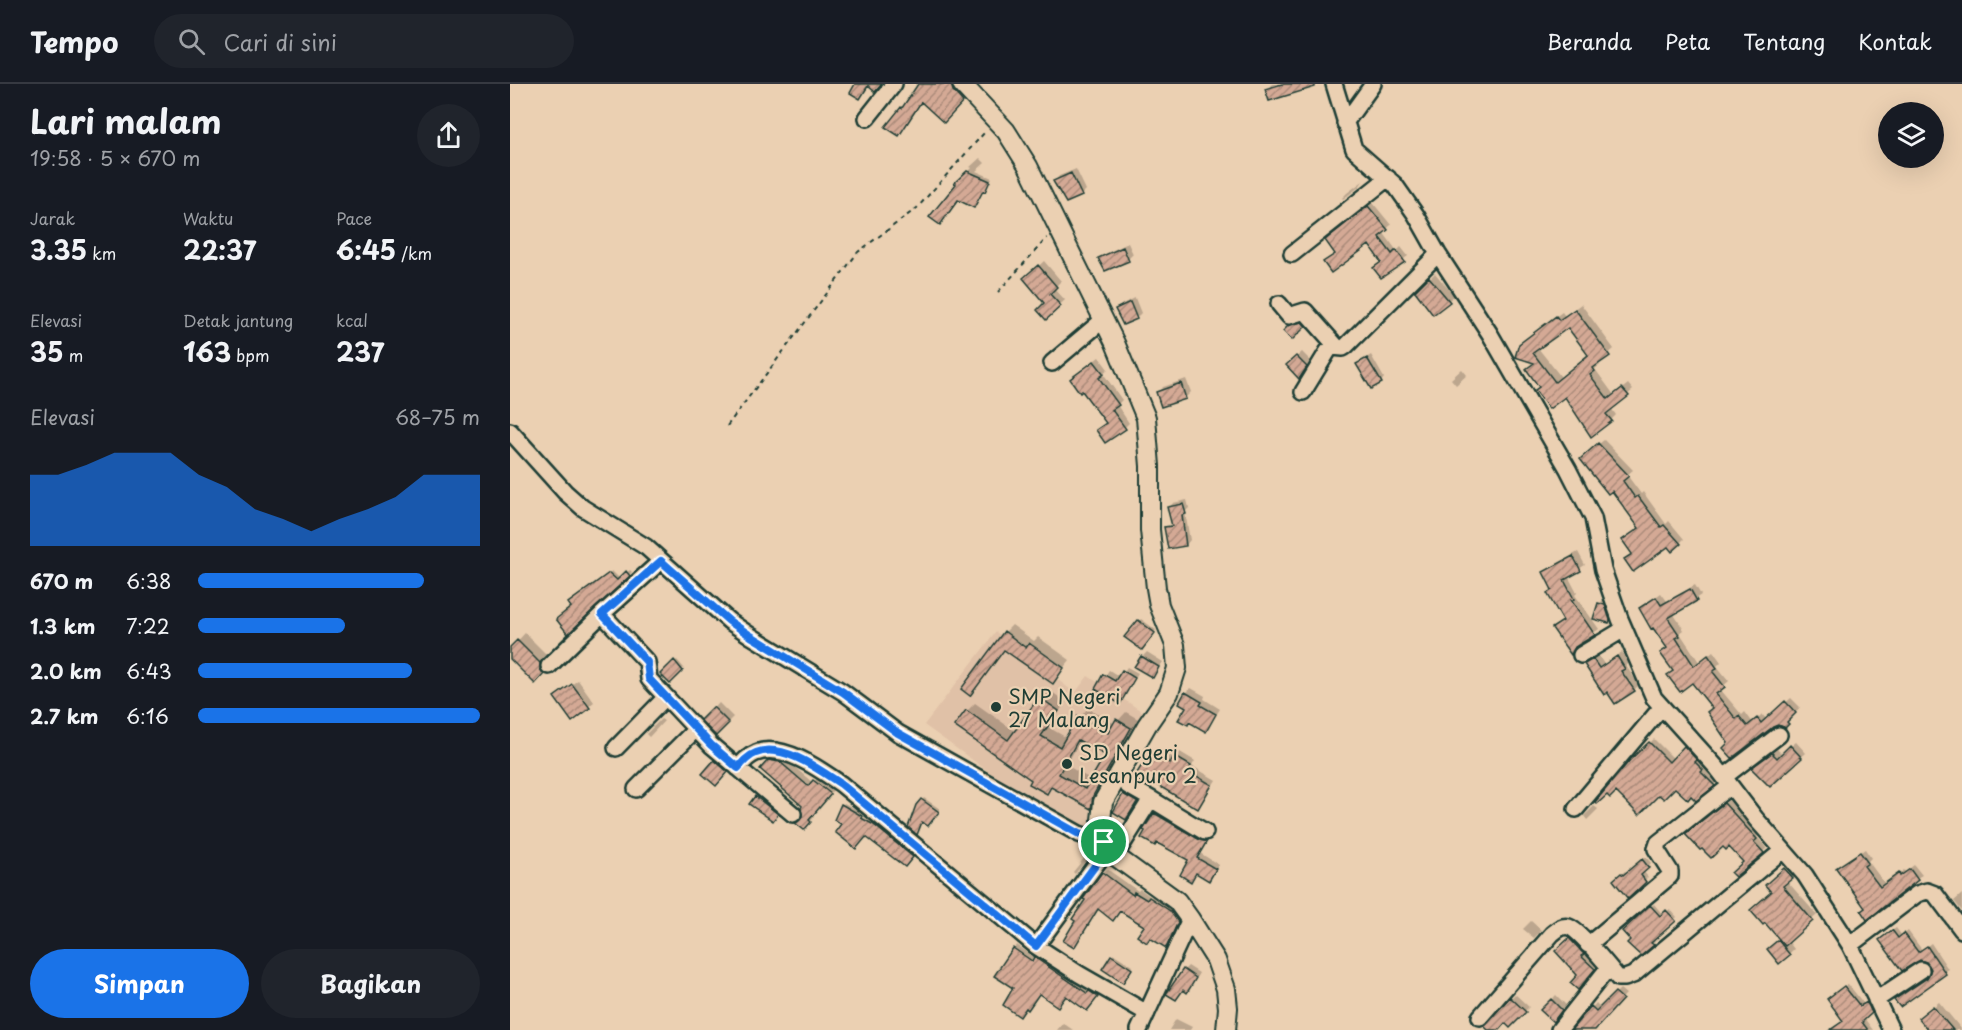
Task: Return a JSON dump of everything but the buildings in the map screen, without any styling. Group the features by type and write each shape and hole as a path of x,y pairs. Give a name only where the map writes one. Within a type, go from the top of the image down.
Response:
{"street":[{"path":"867,118 894,84"},
{"path":"962,84 1019,151 1104,320 1146,418 1149,440 1150,530 1153,560 1159,605 1175,645 1177,668 1169,693 1147,725 1104,802 1100,820 1109,849"},
{"path":"1334,84 1354,149 1395,185 1416,215 1505,360 1568,469 1593,518 1604,570 1624,629 1654,698 1805,875 1850,945 1892,1030"},
{"path":"1345,123 1373,84"},
{"path":"1292,254 1388,178"},
{"path":"1303,392 1322,357 1332,347 1346,346 1438,254"},
{"path":"1279,304 1290,316 1305,311 1337,347"},
{"path":"1052,363 1104,320"},
{"path":"510,431 564,492 583,508 646,547 729,621 843,692 898,733 1109,849 1177,901 1216,960 1223,975 1228,1008 1226,1030"},
{"path":"549,666 661,561"},
{"path":"602,614 644,658 648,667 649,679 711,745 793,814"},
{"path":"1581,655 1624,629"},
{"path":"616,748 666,697"},
{"path":"1576,809 1661,708"},
{"path":"636,789 696,729"},
{"path":"1588,945 1670,876 1670,871 1656,849 1658,843 1779,735"},
{"path":"738,768 747,758 757,752 775,751 809,762 841,784 1036,946 1079,974 1147,1012"},
{"path":"1128,786 1204,832"},
{"path":"1036,946 1150,799"},
{"path":"1480,1017 1552,934 1562,927 1569,927 1618,978 1633,975 1783,850"},
{"path":"1850,945 1900,905 1921,892 1935,894 1962,930"},
{"path":"1139,1030 1190,919"},
{"path":"1559,1030 1609,967"},
{"path":"1876,1000 1921,970"}],"path":[{"path":"727,426 858,252 917,208 995,121"},
{"path":"998,292 1057,227"}],"shaded area":[{"name":"SMP Negeri 27 Malang","path":"996,632 1075,693 1088,676 1146,714 1127,747 1088,828 1003,782 924,725"}],"place":[{"name":"SMP Negeri 27 Malang","path":"996,707"},
{"name":"SD Negeri Lesanpuro 2","path":"1067,764"}],"route":[{"path":"661,561 729,621 843,692 898,733 1079,834 1104,842 1108,848 1036,946 841,784 809,762 775,751 757,752 747,758 738,768 711,745 649,679 647,662 602,614 661,561"}]}
